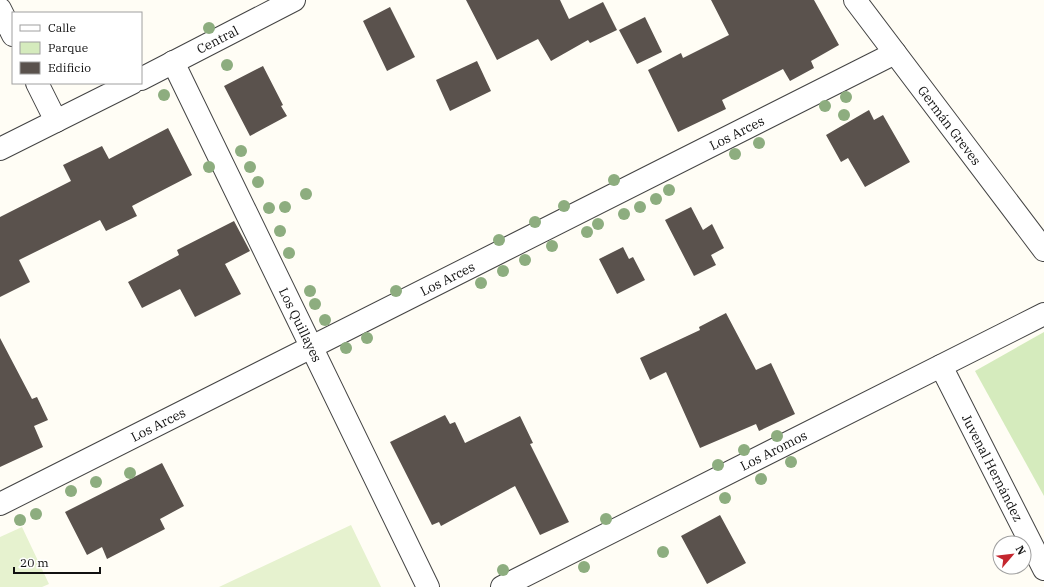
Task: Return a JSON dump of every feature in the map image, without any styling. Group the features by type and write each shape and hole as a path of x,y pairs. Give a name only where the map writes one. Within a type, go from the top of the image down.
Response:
{"street":[{"name":"Central","path":"142,78 294,0"},
{"name":"Germán Greves","path":"855,0 1044,250"},
{"path":"0,9 12,32"},
{"name":"Los Arces","path":"0,504 895,53"},
{"name":"Los Quillayes","path":"173,62 428,587"},
{"path":"38,84 56,121"},
{"path":"0,149 130,84"},
{"name":"Los Aromos","path":"502,587 1044,314"},
{"name":"Juvenal Hernández","path":"940,366 1044,569"}],"green space":[{"path":"1044,332 1044,496 975,371"},
{"path":"351,525 381,587 219,587"},
{"path":"22,527 49,584 42,587 0,587 0,537"}],"building":[{"path":"466,0 560,0 569,19 603,2 617,30 590,43 588,40 551,61 538,39 497,60"},
{"path":"711,0 814,0 839,45 811,61 814,68 790,81 783,69 722,100 726,109 678,132 648,70 681,53 683,58 729,35"},
{"path":"390,7 415,57 387,71 363,21"},
{"path":"645,17 662,52 637,64 619,30"},
{"path":"477,61 491,91 450,111 436,80"},
{"path":"263,66 287,116 250,136 224,86"},
{"path":"869,110 874,120 883,115 910,162 865,187 848,158 841,162 826,135"},
{"path":"168,128 192,175 132,206 137,216 106,231 100,220 19,260 30,282 0,297 0,217 71,181 63,165 102,146 109,159"},
{"path":"691,207 703,230 712,224 724,248 711,255 716,265 694,276 665,220"},
{"path":"234,221 250,251 225,264 241,294 195,317 180,289 142,308 128,282 179,255 177,250"},
{"path":"623,247 629,259 633,257 645,280 617,294 599,259"},
{"path":"726,313 756,370 771,363 795,414 759,431 756,424 700,448 666,372 650,380 640,358 700,330 699,327"},
{"path":"0,338 32,399 37,397 48,420 34,426 43,447 0,467"},
{"path":"445,415 450,424 455,422 465,443 520,416 533,443 530,444 569,522 540,535 515,486 441,526 439,522 432,525 390,442"},
{"path":"162,463 184,506 160,519 165,529 107,559 102,547 87,555 65,512"},
{"path":"720,515 746,563 707,584 681,536"}]}
